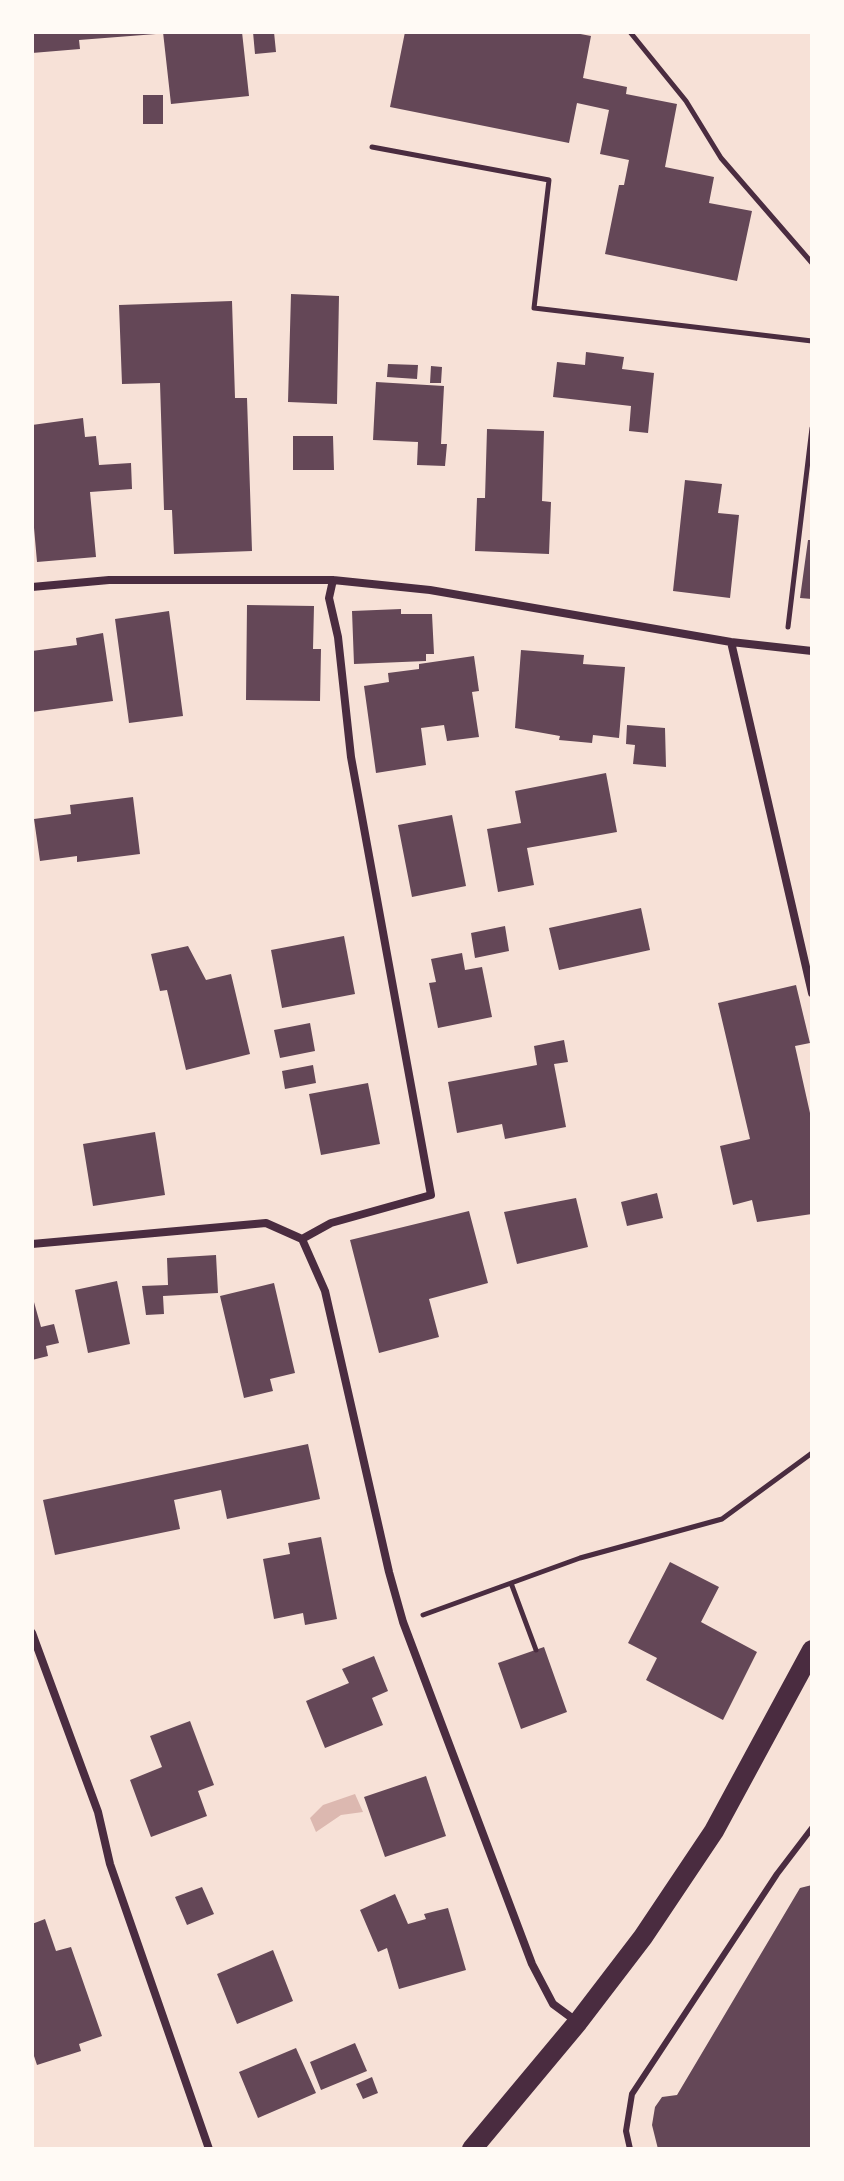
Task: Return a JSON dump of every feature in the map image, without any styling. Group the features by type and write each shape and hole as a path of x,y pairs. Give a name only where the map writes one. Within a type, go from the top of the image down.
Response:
{"main road":[{"path":"472,2149 578,2022 643,1937 714,1831 812,1650"}],"street":[{"path":"32,587 109,580 333,580 430,590 731,642 812,651"},
{"path":"302,1239 331,1223 431,1195 351,757 338,637 329,598 333,580"},
{"path":"731,642 812,993"},
{"path":"32,1244 266,1223 302,1239 325,1291 403,1622 532,1964 553,2004 578,2022"},
{"path":"32,1633 98,1812 110,1864 209,2149"}],"lane":[{"path":"630,2149 626,2131 632,2094 777,1874 812,1828"}],"path":[{"path":"630,32 686,101 721,158 812,263"},
{"path":"372,147 549,180 534,308 812,341"},
{"path":"790,600 812,428"},
{"path":"403,1622 580,1558 722,1519 812,1453"},
{"path":"511,1583 536,1650"}],"shaded area":[{"path":"355,1794 363,1812 341,1815 316,1832 310,1818 323,1805"}],"building":[{"path":"32,32 156,34 79,40 80,49 32,53"},
{"path":"163,32 242,32 249,96 171,104"},
{"path":"253,32 274,32 276,52 255,54"},
{"path":"405,32 570,32 591,36 583,78 627,87 626,94 677,104 665,167 714,177 709,203 752,211 737,281 605,254 619,185 624,185 629,160 600,154 609,110 577,103 569,143 390,107"},
{"path":"143,95 163,95 163,124 143,124"},
{"path":"291,294 339,296 337,404 288,402"},
{"path":"232,301 235,398 247,398 252,551 174,554 172,510 164,510 160,383 122,384 119,305"},
{"path":"586,352 624,357 622,369 654,373 648,433 629,431 631,406 553,397 557,362 585,365"},
{"path":"388,364 418,365 417,379 387,377"},
{"path":"431,366 442,367 441,383 430,383"},
{"path":"376,382 444,386 441,444 447,444 445,466 417,465 418,442 373,440"},
{"path":"83,418 85,437 96,436 99,465 131,463 132,489 90,492 96,557 37,562 32,505 32,425"},
{"path":"487,429 544,431 542,501 551,502 549,554 475,551 477,498 485,498"},
{"path":"293,436 333,436 334,470 293,470"},
{"path":"685,480 722,484 718,513 739,515 730,598 673,591"},
{"path":"808,540 812,540 812,599 800,598"},
{"path":"247,605 314,606 313,649 321,649 320,701 246,700"},
{"path":"401,609 401,614 432,614 434,654 426,654 426,661 354,664 352,611"},
{"path":"169,611 183,716 129,723 115,619"},
{"path":"103,633 113,701 32,712 32,651 77,645 76,638"},
{"path":"521,650 584,655 583,664 625,667 619,738 593,735 592,743 559,740 560,736 515,728"},
{"path":"474,656 479,691 472,692 479,737 447,741 444,725 421,728 426,765 376,773 364,686 389,682 388,673 419,669 419,664"},
{"path":"627,725 665,728 666,767 633,764 635,745 626,744"},
{"path":"606,773 617,832 527,848 534,885 498,892 487,829 521,823 515,791"},
{"path":"133,797 140,854 77,862 77,856 40,861 34,819 71,814 70,805"},
{"path":"452,815 466,886 412,897 398,825"},
{"path":"641,908 650,950 559,970 549,928"},
{"path":"505,926 509,951 475,958 471,933"},
{"path":"344,936 355,994 282,1008 271,950"},
{"path":"188,946 206,980 231,974 250,1054 186,1070 167,990 160,991 151,954"},
{"path":"462,953 465,970 482,967 492,1017 438,1028 429,983 436,982 431,959"},
{"path":"796,985 810,1043 795,1046 812,1122 812,1214 757,1222 752,1200 733,1205 720,1146 750,1139 718,1003"},
{"path":"310,1023 315,1051 280,1058 274,1030"},
{"path":"564,1040 568,1062 554,1064 566,1127 505,1139 502,1124 457,1133 448,1082 537,1065 534,1046"},
{"path":"313,1065 316,1083 285,1089 282,1071"},
{"path":"368,1083 380,1144 321,1155 309,1094"},
{"path":"155,1132 165,1195 93,1206 83,1144"},
{"path":"657,1193 663,1218 627,1226 621,1202"},
{"path":"576,1198 588,1247 517,1264 504,1212"},
{"path":"469,1211 488,1283 429,1299 439,1337 379,1353 350,1240"},
{"path":"216,1255 218,1293 163,1296 164,1314 146,1315 142,1286 168,1285 167,1258"},
{"path":"117,1281 130,1344 88,1353 75,1290"},
{"path":"274,1283 295,1373 270,1379 273,1391 244,1398 220,1296"},
{"path":"32,1295 41,1327 54,1324 59,1343 46,1346 48,1356 32,1360"},
{"path":"308,1444 320,1499 227,1519 221,1490 174,1500 180,1529 55,1555 43,1500"},
{"path":"321,1537 337,1619 305,1625 303,1613 274,1619 263,1559 290,1554 288,1543"},
{"path":"670,1562 719,1587 701,1622 757,1652 723,1720 646,1680 657,1658 628,1643"},
{"path":"544,1647 567,1712 521,1729 498,1663"},
{"path":"374,1656 388,1691 372,1698 383,1725 325,1748 306,1701 349,1683 342,1669"},
{"path":"190,1721 214,1785 198,1791 207,1816 151,1837 130,1780 162,1767 150,1736"},
{"path":"426,1776 446,1836 385,1857 364,1797"},
{"path":"812,1885 812,2149 658,2149 652,2125 655,2107 662,2097 677,2095 800,1888"},
{"path":"202,1887 214,1914 187,1925 175,1897"},
{"path":"395,1894 408,1924 426,1919 424,1914 448,1908 466,1970 399,1989 387,1948 378,1952 360,1910"},
{"path":"45,1919 56,1951 71,1947 102,2036 79,2044 81,2051 37,2065 32,2050 32,1924"},
{"path":"273,1950 293,2001 237,2024 217,1974"},
{"path":"355,2043 367,2071 321,2090 310,2062"},
{"path":"296,2048 316,2093 258,2118 239,2072"},
{"path":"372,2077 378,2093 363,2099 356,2084"}]}
